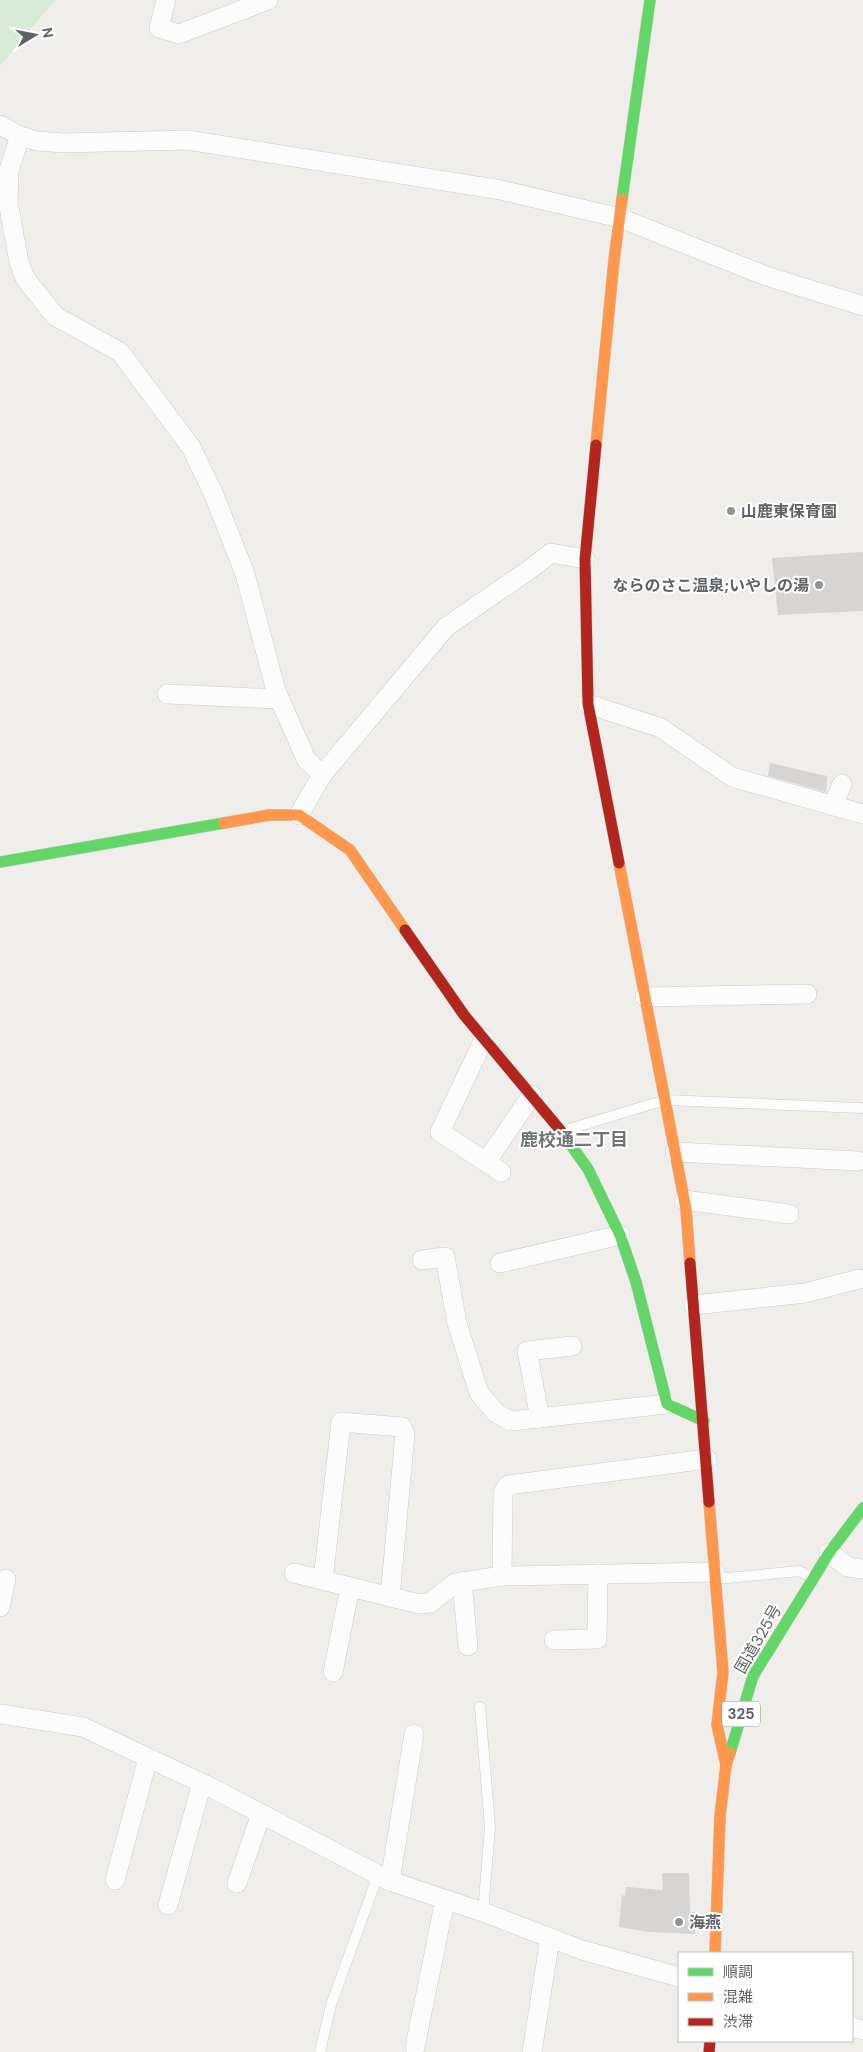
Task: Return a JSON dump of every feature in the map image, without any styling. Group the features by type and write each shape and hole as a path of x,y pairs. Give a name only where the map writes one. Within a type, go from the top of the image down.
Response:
{"main road":[{"path":"650,0 614,260 585,559 588,704 684,1200 704,1421 723,1672 717,1725 726,1765"},
{"path":"0,862 269,815 299,815 350,850 464,1015 562,1132 588,1169 620,1235 636,1282 667,1404 704,1421"},
{"name":"国道325号","path":"715,1952 720,1816 726,1765 752,1676 829,1553 863,1508"}],"street":[{"path":"166,0 158,28 179,34 268,0"},
{"path":"0,125 20,136 37,141 64,143 187,140 500,190 620,218 766,276 863,306"},
{"path":"20,136 5,167 8,202 19,262 25,278 55,316 120,352 191,447 214,495 245,574 280,699 306,759 322,775"},
{"path":"299,815 322,775 446,627 530,570 551,553 585,559"},
{"path":"166,694 280,699"},
{"path":"588,704 662,728 732,777 863,814"},
{"path":"833,806 842,784"},
{"path":"644,997 807,994"},
{"path":"484,1039 440,1132 493,1167 532,1095"},
{"path":"675,1152 858,1161"},
{"path":"684,1200 789,1214"},
{"path":"500,1263 620,1235"},
{"path":"422,1260 445,1257 457,1323 479,1393 496,1413 511,1421 667,1404"},
{"path":"694,1305 804,1293 859,1278"},
{"path":"540,1418 527,1351 572,1346"},
{"path":"323,1580 341,1422 402,1428 405,1434 390,1597"},
{"path":"502,1576 503,1493 508,1485 706,1459"},
{"path":"829,1553 848,1567 863,1569"},
{"path":"294,1573 419,1604 430,1603 444,1590 456,1583 502,1576 598,1574 715,1576"},
{"path":"554,1640 597,1640 598,1574"},
{"path":"0,1607 6,1579"},
{"path":"462,1582 468,1646"},
{"path":"333,1672 350,1587"},
{"path":"723,1672 752,1676"},
{"path":"0,1714 84,1727 202,1783 384,1878 483,1912 582,1950 678,1977"},
{"path":"384,1878 414,1734"},
{"path":"115,1880 148,1758"},
{"path":"168,1905 202,1783"},
{"path":"237,1883 261,1814"},
{"path":"415,2047 445,1900"},
{"path":"532,2052 550,1938"}],"lane":[{"path":"562,1132 665,1100 861,1108"},
{"path":"715,1576 800,1571 814,1579"},
{"path":"480,1706 490,1827 483,1912"},
{"path":"320,2052 331,2005 384,1878"}],"green space":[{"path":"0,0 55,0 0,66"}],"building":[{"name":"ならのさこ温泉;いやしの湯","path":"863,552 863,611 778,615 772,558"},
{"path":"770,763 827,776 826,792 768,776"},
{"path":"662,1873 689,1873 690,1912 696,1912 695,1934 649,1932 619,1927 622,1895 625,1896 626,1887 663,1890"}],"traffic: fast":[{"path":"622,199 650,0"},
{"path":"0,862 224,823"},
{"path":"561,1131 588,1169 620,1235 636,1282 667,1404 704,1421"},
{"path":"730,1753 753,1676 829,1553 863,1508"}],"traffic: slow":[{"path":"596,445 614,260 622,199"},
{"path":"224,823 269,815 299,815 350,850 405,930"},
{"path":"619,863 686,1209 690,1263"},
{"path":"709,1502 723,1672 717,1725 726,1765"},
{"path":"715,1952 720,1816 726,1765 730,1753"}],"traffic: jam":[{"path":"596,445 585,559 588,704 619,863"},
{"path":"405,930 464,1015 561,1131"},
{"path":"690,1263 709,1502"},
{"path":"709,2052 710,2042"}],"place":[{"name":"山鹿東保育園","path":"731,511"},
{"name":"ならのさこ温泉;いやしの湯","path":"819,585"},
{"name":"海燕","path":"679,1922"}],"district":[{"name":"鹿校通二丁目","path":"574,1140"}]}
